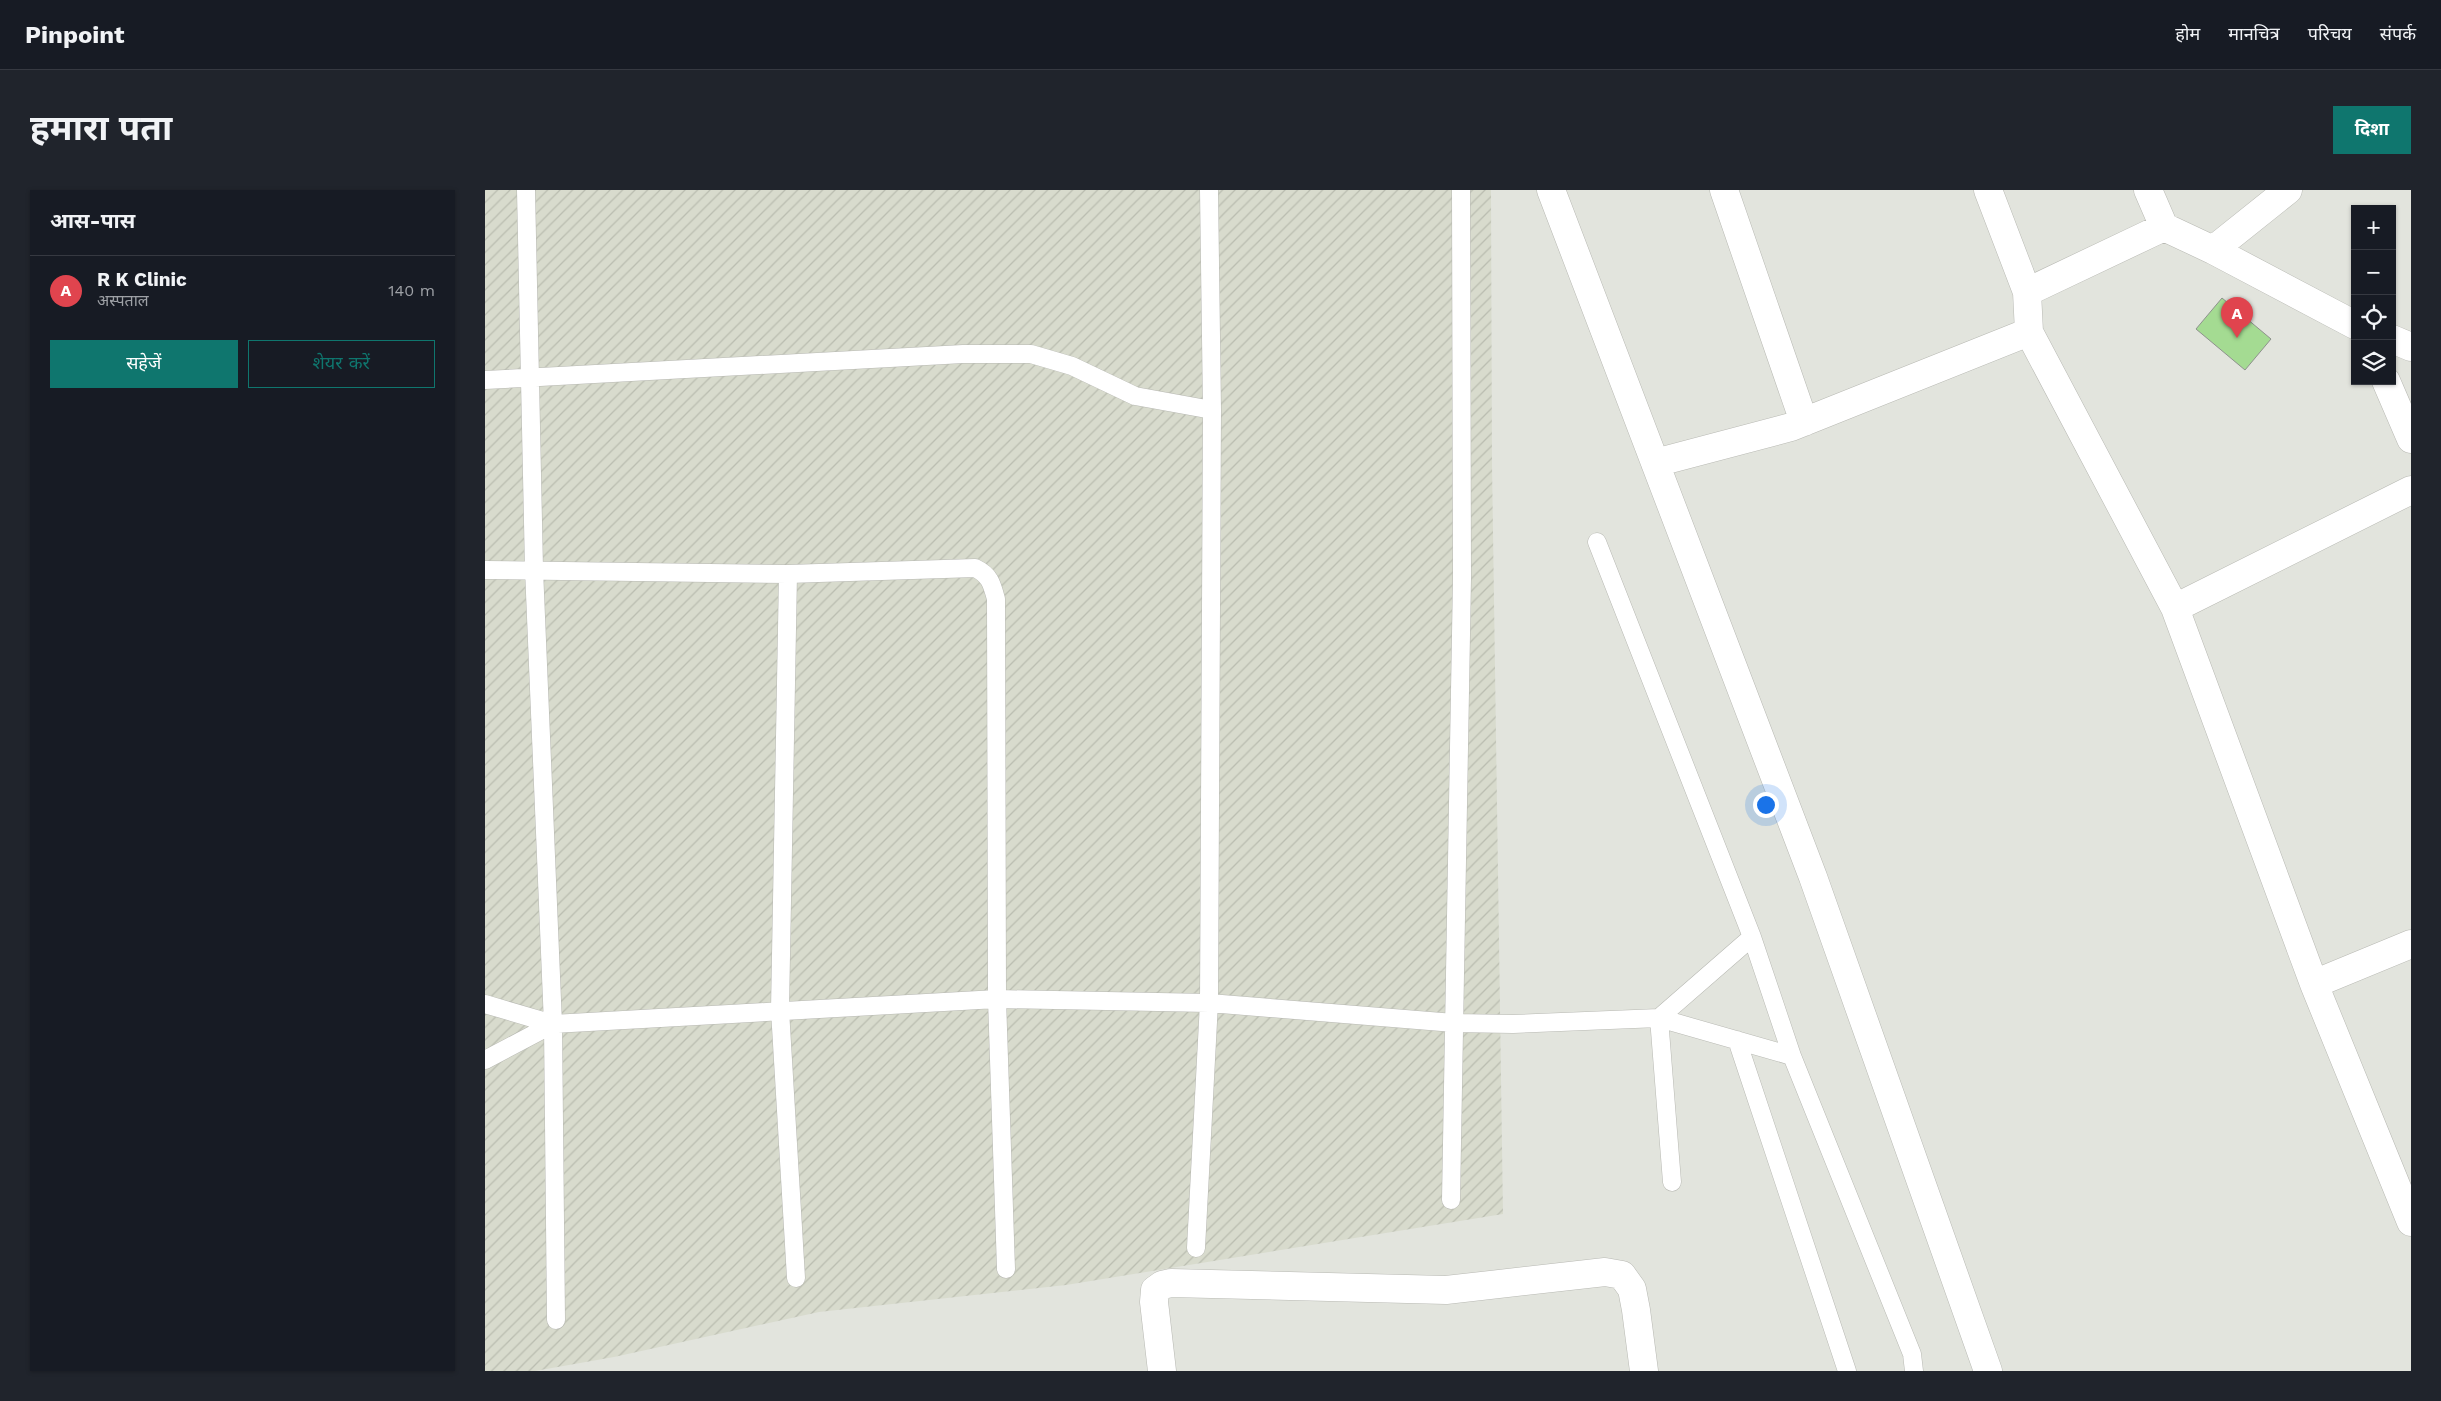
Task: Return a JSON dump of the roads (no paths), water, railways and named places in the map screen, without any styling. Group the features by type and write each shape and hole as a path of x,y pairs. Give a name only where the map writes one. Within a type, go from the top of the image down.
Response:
{"street":[{"path":"1551,190 1813,877 1988,1371"},
{"path":"1724,190 1804,422"},
{"path":"1988,190 2027,292 2029,332 2175,608 2314,984 2411,1222"},
{"path":"2148,190 2164,227 2213,250 2351,323"},
{"path":"2213,250 2288,190"},
{"path":"2027,292 2164,227"},
{"path":"1655,463 1804,422 2029,332"},
{"path":"2388,385 2411,439"},
{"path":"2175,608 2411,490"},
{"path":"2314,984 2411,944"},
{"path":"1162,1371 1154,1302 1155,1290 1162,1285 1171,1283 1446,1290 1605,1272 1622,1275 1632,1289 1643,1371"}],"lane":[{"path":"526,190 534,569 553,1024 555,1320"},
{"path":"1196,1248 1209,1002 1212,410 1209,190"},
{"path":"1451,1200 1462,578 1461,190"},
{"path":"485,380 953,355 1031,354 1072,366 1135,396 1212,410"},
{"path":"1597,542 1752,937 1792,1056 1912,1354 1913,1371"},
{"path":"485,570 534,569 788,574 975,568 985,573 991,582 996,599 997,999 1006,1269"},
{"path":"788,574 780,1010 796,1278"},
{"path":"1659,1018 1752,937"},
{"path":"485,1004 553,1024 997,999 1209,1002 1454,1023 1513,1024 1659,1018 1792,1056"},
{"path":"1659,1018 1672,1182"},
{"path":"485,1060 553,1024"},
{"path":"1737,1040 1847,1371"}],"place":[{"name":"R K Clinic","path":"2237,338"}]}
